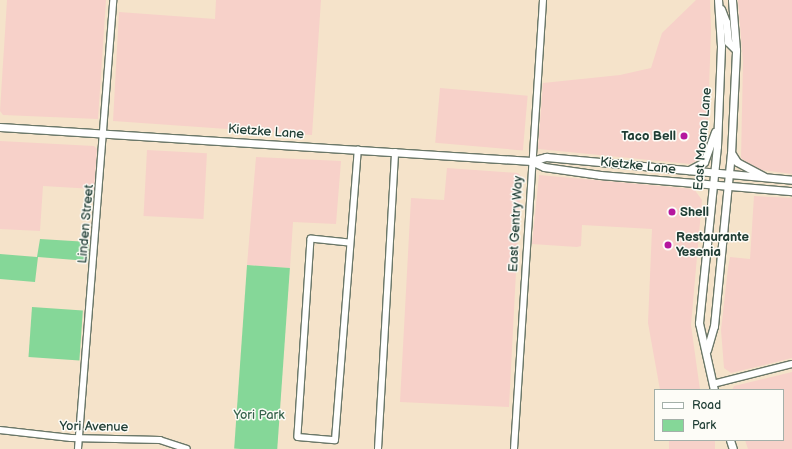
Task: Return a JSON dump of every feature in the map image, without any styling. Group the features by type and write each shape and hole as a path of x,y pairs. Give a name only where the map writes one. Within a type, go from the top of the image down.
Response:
{"main road":[{"name":"East Moana Lane","path":"707,350 714,326 727,187 732,151 736,50 732,0"},
{"name":"East Moana Lane","path":"713,387 707,350 700,330 700,314 718,120 721,46 718,3"},
{"path":"718,3 726,22 728,42 736,50"},
{"path":"687,171 704,162 718,120"},
{"name":"Kietzke Lane","path":"0,127 531,161 551,158 792,180"},
{"path":"732,151 737,162 773,179"},
{"name":"Kietzke Lane","path":"531,161 544,167 572,171 727,187 792,191"}],"street":[{"name":"Linden Street","path":"78,449 104,133 113,0"},
{"name":"East Gentry Way","path":"514,449 531,161 543,0"},
{"path":"349,243 311,239 298,437 335,440 349,243 358,150"},
{"path":"378,449 395,152"},
{"path":"713,387 792,364"},
{"name":"Yori Avenue","path":"0,430 23,435 160,440 188,449"}],"shaded area":[{"path":"7,0 106,0 98,119 3,115 0,111"},
{"path":"216,0 321,0 312,135 113,121 119,12 215,19"},
{"path":"696,0 710,0 711,29 708,120 700,159 690,164 538,149 543,83 620,75 651,68 662,33"},
{"path":"738,0 792,0 792,174 755,169 741,158 743,62"},
{"path":"440,88 528,96 523,150 435,143"},
{"path":"0,141 94,146 97,149 94,189 43,186 40,231 0,229"},
{"path":"147,150 207,153 203,219 144,216"},
{"path":"256,157 341,161 336,224 293,222 290,268 247,265"},
{"path":"447,168 518,173 521,176 509,407 400,402 411,198 444,200"},
{"path":"539,175 694,189 702,200 691,325 700,389 660,389 648,323 652,229 582,225 581,246 532,244"},
{"path":"754,196 792,198 792,358 731,373 724,368 721,330 728,268 730,257 750,259"},
{"path":"792,372 792,449 748,449 745,441 784,441 784,389 732,389 734,386"},
{"path":"669,441 715,441 715,449 669,449"}],"green space":[{"path":"40,239 89,242 88,261 38,257 35,282 0,279 0,254 37,257"},
{"name":"Yori Park","path":"247,265 290,268 277,449 234,449"},
{"path":"32,307 83,311 79,360 29,357"}],"place":[{"name":"Taco Bell","path":"684,136"},
{"name":"Shell","path":"672,212"},
{"name":"Restaurante Yesenia","path":"668,245"}]}
